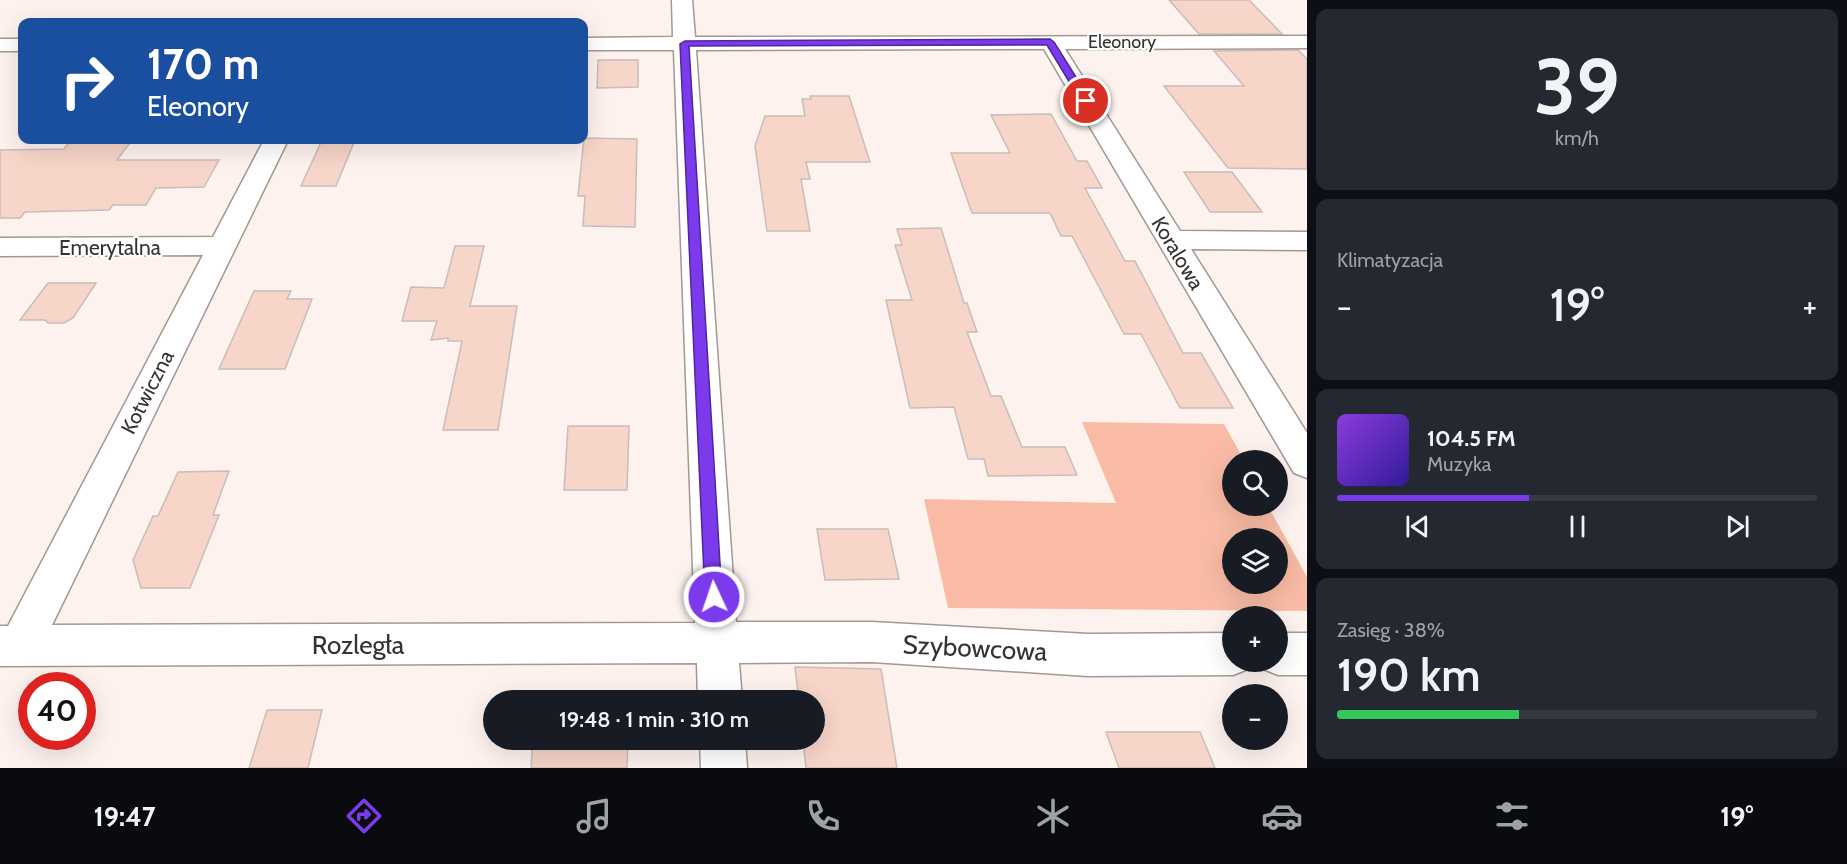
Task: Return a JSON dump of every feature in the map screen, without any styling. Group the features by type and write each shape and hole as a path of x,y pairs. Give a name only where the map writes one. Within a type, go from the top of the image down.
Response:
{"street":[{"path":"682,0 719,690"},
{"name":"Koralowa","path":"1050,42 1307,463"},
{"name":"Eleonory","path":"588,44 1307,42"},
{"path":"0,45 18,45"},
{"name":"Kotwiczna","path":"10,646 274,144"},
{"path":"1169,240 1307,241"},
{"name":"Emerytalna","path":"0,247 220,246"},
{"name":"Szybowcowa","path":"716,643 872,642 1088,655 1222,654"},
{"name":"Rozległa","path":"10,646 716,643"},
{"path":"1288,654 1307,654"},
{"path":"723,750 724,768"}],"shaded area":[{"path":"1082,422 1224,424 1238,450 1222,450 1222,516 1273,516 1280,528 1222,528 1222,594 1288,594 1288,542 1307,577 1307,611 1288,611 1288,606 1222,606 1222,610 948,608 924,499 1116,503"}],"building":[{"path":"1169,0 1249,0 1282,34 1199,34"},
{"path":"1298,50 1307,59 1307,169 1228,168 1164,86 1244,86 1214,51"},
{"path":"598,60 638,60 638,87 597,88"},
{"path":"810,96 849,96 870,162 806,162 810,179 801,179 810,231 767,231 755,146 765,116 805,116 802,99 811,99"},
{"path":"1051,114 1077,161 1087,161 1102,188 1085,188 1125,261 1135,261 1183,353 1201,353 1233,408 1180,408 1141,334 1124,334 1072,236 1061,236 1050,213 972,213 951,153 1010,153 991,115"},
{"path":"588,138 637,139 635,227 583,226 585,196 578,196 583,144 588,144"},
{"path":"68,144 129,144 117,160 219,160 204,187 156,188 146,205 113,205 109,210 25,212 20,218 0,218 0,150 64,149"},
{"path":"320,144 353,144 336,186 301,186"},
{"path":"1184,172 1232,172 1262,212 1210,212"},
{"path":"941,228 964,303 967,303 977,332 967,332 991,396 1001,396 1022,447 1065,447 1077,475 988,476 984,459 968,459 954,407 910,408 886,300 912,300 895,245 902,245 897,229"},
{"path":"455,246 484,246 470,306 517,306 498,430 443,430 462,341 448,341 448,338 431,340 437,321 402,321 411,287 444,288"},
{"path":"48,283 96,283 73,318 64,323 20,320"},
{"path":"254,291 291,291 287,299 312,299 285,369 219,369"},
{"path":"568,426 629,426 627,490 564,490"},
{"path":"229,471 213,515 219,515 190,588 141,588 133,560 153,516 158,516 178,472"},
{"path":"817,529 888,529 899,579 825,580"},
{"path":"795,667 881,669 897,768 806,768 804,750 825,750 825,690 798,690"},
{"path":"267,710 322,710 308,768 249,768"},
{"path":"1106,732 1200,732 1215,768 1119,768"},
{"path":"532,750 628,750 627,768 531,768"}],"route":[{"path":"714,597 685,44 1050,42 1086,101"}]}
